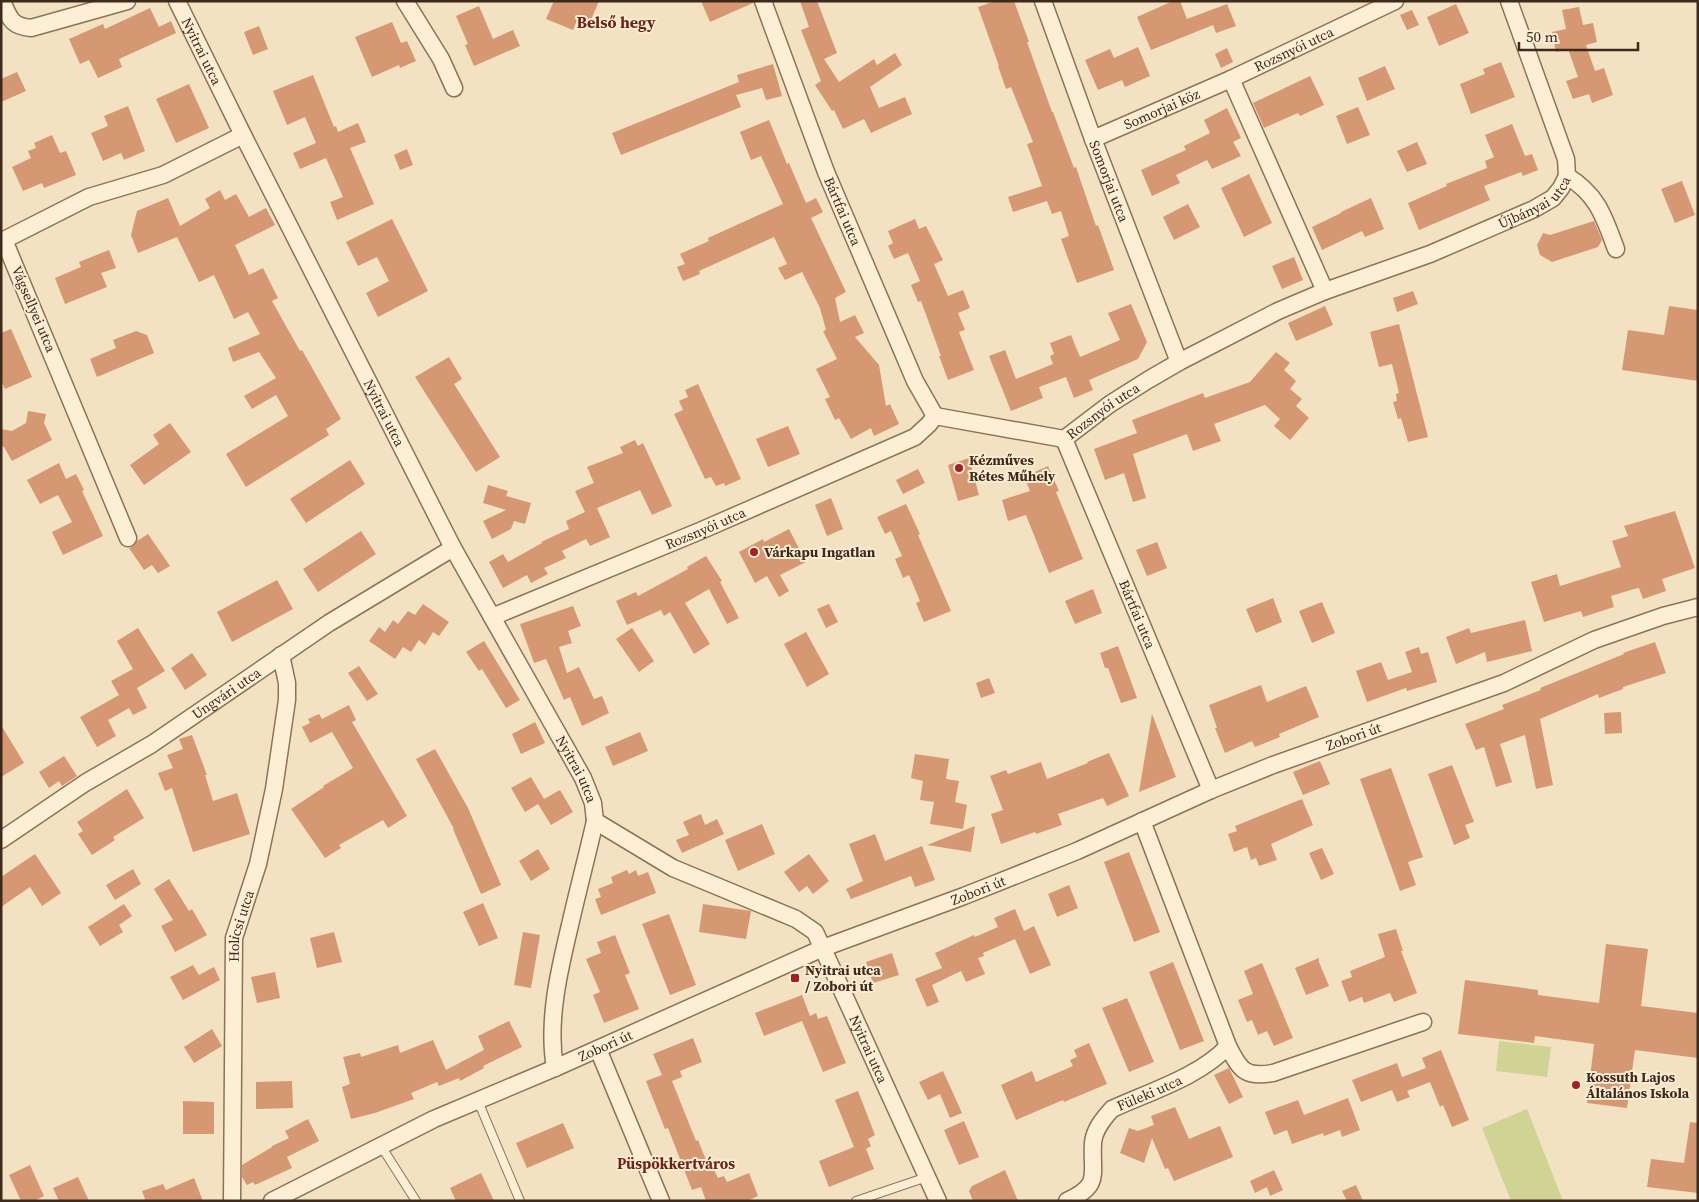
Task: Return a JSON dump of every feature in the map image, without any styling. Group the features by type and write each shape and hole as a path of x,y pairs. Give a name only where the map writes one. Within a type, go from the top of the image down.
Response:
{"street":[{"path":"2,1 11,21 20,26 32,28 128,1"},
{"name":"Nyitrai utca","path":"177,1 453,548 583,778 593,803 595,821 563,957 553,1015 552,1050 555,1068"},
{"path":"406,1 441,59 454,88"},
{"name":"Bártfai utca","path":"764,1 826,172 915,381 934,416"},
{"name":"Somorjai utca","path":"1043,1 1093,139 1179,362"},
{"name":"Rozsnyói utca","path":"1231,79 1395,1"},
{"name":"Újbányai utca","path":"1325,291 1430,254 1534,209 1553,198 1561,188 1567,176 1566,159 1509,1"},
{"path":"1231,79 1325,291"},
{"name":"Somorjai köz","path":"1093,139 1231,79"},
{"name":"Vágsellyei utca","path":"128,538 3,237 89,198 163,175 243,135"},
{"path":"1567,176 1591,194 1602,210 1616,249"},
{"name":"Rozsnyói utca","path":"492,617 700,531 915,437 929,424 934,416 1064,439 1110,404 1179,362 1278,311 1325,291"},
{"name":"Bártfai utca","path":"1064,439 1211,790"},
{"name":"Ungvári utca","path":"1,840 85,784 152,744 358,604 453,548"},
{"name":"Zobori út","path":"272,1201 434,1119 555,1068 823,948 964,896 1077,850 1211,790 1273,765 1504,683 1594,640 1663,616 1698,607"},
{"name":"Holicsi utca","path":"232,1201 234,938 258,864 274,789 287,700 287,683 281,655"},
{"name":"Nyitrai utca","path":"595,821 673,868 796,919 814,932 938,1201"},
{"path":"1142,821 1228,1046 1237,1065 1246,1072 1259,1075 1273,1073 1423,1022"},
{"name":"Füleki utca","path":"1067,1201 1078,1196 1088,1188 1093,1179 1093,1143 1103,1119 1112,1109 1203,1068 1217,1058 1228,1046"},
{"path":"598,1049 661,1201"}],"lane":[{"path":"478,1101 520,1201"},
{"path":"380,1145 416,1201"},
{"path":"856,1201 927,1177"}],"green space":[{"path":"1499,1041 1551,1047 1547,1077 1496,1071"},
{"path":"1527,1109 1563,1201 1511,1201 1482,1128"}],"building":[{"path":"554,1 599,1 590,22 578,18 573,30 546,19"},
{"path":"701,1 753,1 753,3 710,22"},
{"path":"800,1 817,1 837,53 824,59 839,82 874,59 877,65 895,53 902,65 870,87 879,108 905,97 912,114 871,133 864,119 843,129 834,110 832,111 815,85 821,81 801,30 809,27"},
{"path":"995,1 1014,1 1052,112 1074,168 1076,167 1096,226 1098,225 1114,270 1077,283 1061,239 1069,236 1061,211 1052,214 1047,201 1013,212 1008,197 1042,186 1027,144 1033,142 1011,87 1006,89 978,7"},
{"path":"1173,1 1180,1 1187,19 1227,4 1236,26 1216,33 1213,25 1151,50 1137,17"},
{"path":"1456,4 1469,33 1439,46 1427,17"},
{"path":"479,6 493,39 513,30 520,46 474,66 465,45 468,44 456,16"},
{"path":"1579,7 1583,25 1593,23 1597,42 1586,45 1595,71 1604,68 1613,95 1592,103 1589,94 1573,99 1566,81 1578,77 1568,49 1556,52 1552,32 1566,29 1562,10"},
{"path":"150,8 159,27 171,21 176,33 119,59 122,67 98,78 89,60 80,64 69,39 103,24 105,29"},
{"path":"1412,10 1419,25 1407,30 1400,15"},
{"path":"392,22 401,43 407,41 416,61 400,68 399,65 372,77 355,37"},
{"path":"259,26 268,49 253,55 244,32"},
{"path":"1138,47 1150,76 1125,87 1122,80 1098,90 1085,60 1110,49 1114,58"},
{"path":"1227,48 1233,62 1221,68 1215,54"},
{"path":"1501,62 1515,97 1471,114 1460,84 1485,74 1483,69"},
{"path":"773,64 782,96 766,100 762,88 736,95 741,107 621,155 612,133 739,82 737,75"},
{"path":"1385,66 1395,89 1367,101 1358,78"},
{"path":"17,72 26,91 1,102 1,79"},
{"path":"313,75 334,127 336,126 338,132 358,123 366,142 350,148 374,204 337,220 330,202 343,197 326,158 300,169 293,153 316,143 305,117 287,125 273,91"},
{"path":"1310,76 1324,105 1300,116 1298,113 1264,128 1253,103"},
{"path":"189,84 209,128 176,143 156,99"},
{"path":"128,106 145,151 124,160 121,153 103,161 91,133 108,126 104,116"},
{"path":"1358,107 1370,135 1347,144 1336,116"},
{"path":"1227,108 1241,138 1233,142 1241,156 1212,169 1207,160 1176,175 1180,183 1152,196 1141,170 1186,150 1184,146 1210,133 1204,120"},
{"path":"769,120 806,203 816,198 823,212 811,218 846,292 835,298 840,322 855,315 864,333 855,337 879,365 886,406 890,404 899,424 874,436 871,428 851,439 839,418 835,420 825,399 830,397 816,369 837,359 823,331 826,330 820,308 802,272 785,280 778,268 787,264 774,237 699,271 700,274 683,281 677,267 685,264 680,254 709,241 708,238 783,204 761,156 751,160 740,132"},
{"path":"1512,124 1525,156 1532,154 1538,170 1523,176 1521,172 1484,186 1490,200 1419,230 1408,203 1447,186 1446,184 1487,168 1485,161 1494,157 1485,135"},
{"path":"52,135 60,153 66,151 76,175 44,188 42,183 23,191 12,167 31,158 28,151 36,148 34,143"},
{"path":"1417,142 1427,164 1407,172 1397,151"},
{"path":"407,149 413,165 400,170 394,155"},
{"path":"1249,174 1272,223 1244,237 1221,188"},
{"path":"1682,181 1695,215 1675,223 1661,189"},
{"path":"220,190 225,200 236,194 249,217 266,208 275,225 235,245 249,275 263,268 278,298 272,301 341,419 326,429 329,435 246,487 226,454 288,416 276,395 252,409 244,396 276,378 259,352 233,362 228,348 260,334 248,312 234,319 214,275 199,282 177,237 138,253 131,235 137,211 168,198 180,226 210,208 205,199"},
{"path":"1371,198 1384,229 1365,237 1362,231 1322,250 1312,227"},
{"path":"1188,204 1200,227 1174,240 1163,217"},
{"path":"392,219 428,291 378,317 366,293 389,281 377,257 358,266 346,242"},
{"path":"915,219 919,229 926,226 943,260 934,264 948,296 963,290 970,308 958,313 965,330 959,332 974,370 948,380 921,301 918,302 911,285 920,281 908,253 894,259 888,246 893,243 888,231"},
{"path":"1594,221 1602,240 1598,247 1552,262 1540,255 1537,245 1543,233 1550,235"},
{"path":"109,250 116,268 101,273 107,287 65,304 55,278 81,267 79,262"},
{"path":"1294,257 1303,280 1282,289 1272,266"},
{"path":"1413,291 1418,304 1397,312 1393,298"},
{"path":"1131,304 1147,342 1138,359 1089,380 1093,390 1074,398 1066,377 1039,387 1043,398 1011,411 989,356 1005,350 1016,379 1053,364 1050,356 1054,354 1050,343 1071,335 1080,357 1120,340 1108,313"},
{"path":"1325,306 1333,325 1296,341 1288,323"},
{"path":"1669,306 1698,310 1698,381 1622,370 1628,330 1664,335"},
{"path":"1399,324 1428,437 1408,442 1401,418 1398,419 1393,402 1397,401 1396,394 1399,393 1392,364 1379,367 1370,332"},
{"path":"11,329 32,377 5,389 1,380 1,333"},
{"path":"136,331 147,335 154,353 97,377 90,359 116,348 113,340"},
{"path":"1276,352 1290,363 1284,370 1296,381 1290,389 1302,399 1296,406 1309,418 1290,440 1274,426 1280,419 1265,405 1214,424 1221,441 1193,451 1187,434 1133,454 1146,498 1133,502 1124,473 1105,480 1094,449 1137,433 1132,420 1203,393 1205,398 1250,382"},
{"path":"449,357 462,379 454,384 500,457 476,472 415,377"},
{"path":"698,384 741,479 725,486 724,483 716,486 711,477 705,479 674,414 683,410 679,401 688,397 685,390"},
{"path":"28,411 46,414 44,423 52,440 12,461 4,447 1,446 1,429 12,431 26,423"},
{"path":"170,423 191,452 144,485 130,465 159,444 153,435"},
{"path":"788,426 800,454 768,467 756,439"},
{"path":"635,440 638,446 643,443 672,506 652,515 640,490 597,508 610,537 590,546 586,539 562,551 566,558 544,568 548,574 531,583 527,575 503,588 489,562 503,554 508,562 541,542 569,529 566,521 585,512 575,491 594,483 587,467 623,453 620,447"},
{"path":"969,458 979,495 958,501 948,465"},
{"path":"350,460 365,484 306,523 290,499"},
{"path":"59,463 66,479 76,474 103,536 63,555 52,532 72,522 58,495 40,504 27,480"},
{"path":"1048,466 1059,491 1056,492 1083,559 1049,573 1026,515 1008,521 1002,500 1030,491 1024,477"},
{"path":"918,469 925,483 903,494 896,480"},
{"path":"488,485 508,491 506,496 531,503 525,524 514,521 511,529 492,539 483,521 506,510 483,503"},
{"path":"831,498 843,529 827,536 815,505"},
{"path":"906,504 951,611 924,622 916,603 920,601 909,575 903,578 895,559 902,556 891,531 885,534 877,517"},
{"path":"1675,511 1695,568 1662,579 1666,591 1643,599 1639,588 1634,589 1611,596 1614,607 1583,617 1581,611 1544,622 1531,582 1557,574 1560,586 1621,567 1612,541 1628,536 1624,526"},
{"path":"789,529 806,562 780,575 789,591 779,597 767,576 755,583 739,552 763,539 764,542"},
{"path":"361,531 376,554 318,592 303,569"},
{"path":"148,534 170,566 158,573 152,565 144,570 129,548"},
{"path":"1157,542 1167,568 1147,576 1136,550"},
{"path":"706,556 722,581 720,582 739,618 727,624 709,589 685,603 710,644 694,654 670,612 664,616 661,610 627,625 616,601 636,592 638,596 688,569 687,567"},
{"path":"277,580 293,609 232,642 217,612"},
{"path":"1093,589 1102,613 1075,624 1065,601"},
{"path":"1273,598 1282,622 1256,633 1246,609"},
{"path":"1322,602 1335,633 1312,643 1299,611"},
{"path":"423,604 449,622 439,636 433,632 425,645 419,640 411,652 403,647 395,659 369,641 379,627 385,632 393,620 398,624 408,611 415,615"},
{"path":"829,604 838,622 826,628 817,609"},
{"path":"573,606 581,626 568,631 572,643 559,647 567,673 579,667 594,699 602,696 609,713 582,726 570,697 564,700 546,659 534,663 520,624"},
{"path":"1525,620 1532,651 1487,662 1485,652 1456,664 1446,637 1469,628 1471,633"},
{"path":"138,628 165,671 137,688 147,708 133,715 129,708 108,720 116,736 97,747 80,717 119,695 111,681 133,669 117,641"},
{"path":"632,628 654,661 639,672 616,639"},
{"path":"806,632 829,674 807,687 784,644"},
{"path":"484,641 520,700 506,708 482,669 479,671 466,652"},
{"path":"1655,642 1666,673 1623,687 1623,689 1599,698 1598,694 1540,719 1553,785 1536,789 1525,735 1500,744 1512,782 1496,787 1484,747 1476,750 1465,724 1504,709 1502,705 1541,690 1540,688 1623,653"},
{"path":"1118,646 1137,698 1121,703 1108,668 1105,668 1100,653"},
{"path":"1419,647 1421,654 1428,652 1437,682 1407,691 1406,688 1367,702 1356,671 1381,662 1388,680 1412,672 1405,652"},
{"path":"192,653 207,675 185,690 171,668"},
{"path":"359,666 378,694 367,701 348,673"},
{"path":"989,678 995,693 981,698 976,683"},
{"path":"1261,685 1267,702 1306,686 1319,717 1279,734 1280,737 1255,747 1252,741 1225,753 1215,728 1217,728 1209,705"},
{"path":"349,705 356,720 352,722 407,816 388,828 383,820 339,845 341,848 325,858 291,809 323,786 353,768 332,732 310,743 302,727 310,723 308,719 319,714 322,719"},
{"path":"1621,712 1622,733 1605,734 1604,713"},
{"path":"1152,714 1176,777 1139,792"},
{"path":"535,722 545,743 521,754 512,734"},
{"path":"1,725 24,763 1,777"},
{"path":"640,732 648,751 613,766 605,747"},
{"path":"192,735 207,775 205,775 213,801 237,793 250,834 193,852 172,788 165,791 158,773 173,768 167,755 183,749 179,739"},
{"path":"435,749 468,808 501,885 481,894 454,829 416,759"},
{"path":"1109,753 1129,796 1107,806 1103,798 1058,814 1062,825 1001,844 991,814 1003,810 990,776 1006,770 1008,774 1041,762 1047,779"},
{"path":"915,754 949,759 946,779 959,781 955,802 967,805 963,829 930,824 934,802 920,800 923,781 911,778"},
{"path":"64,756 77,776 62,786 59,781 49,788 39,772"},
{"path":"1320,761 1330,784 1303,795 1293,772"},
{"path":"1452,765 1474,822 1465,825 1470,838 1454,845 1428,774"},
{"path":"1391,768 1423,857 1408,862 1416,885 1400,891 1360,779"},
{"path":"531,777 544,799 560,790 573,812 551,825 538,804 525,812 511,788"},
{"path":"127,789 144,818 113,837 115,840 92,855 78,834 83,831 77,822"},
{"path":"1302,799 1313,825 1271,844 1277,860 1259,866 1256,858 1251,860 1247,847 1234,852 1228,834 1237,831 1235,826"},
{"path":"701,814 705,825 717,819 724,834 682,853 676,840 689,835 683,822"},
{"path":"762,824 775,854 738,871 725,840"},
{"path":"975,826 971,852 927,845"},
{"path":"875,834 885,861 922,846 935,880 915,887 911,876 851,899 846,889 863,881 849,844"},
{"path":"1322,848 1334,874 1321,880 1309,853"},
{"path":"538,849 550,869 531,881 519,861"},
{"path":"1129,852 1160,932 1134,942 1104,862"},
{"path":"35,854 61,893 42,906 30,887 1,907 1,877"},
{"path":"809,854 829,881 813,894 807,886 799,892 784,872"},
{"path":"133,869 141,884 115,900 106,885"},
{"path":"627,870 629,874 636,870 638,876 648,872 656,893 601,915 595,899 601,897 598,889 613,883 611,877"},
{"path":"169,879 189,911 192,909 207,935 175,952 161,926 173,920 154,889"},
{"path":"1069,885 1078,908 1057,917 1048,894"},
{"path":"483,903 498,938 479,946 463,912"},
{"path":"124,904 132,916 119,925 123,932 100,946 88,927"},
{"path":"703,904 751,911 746,939 699,932"},
{"path":"1015,909 1024,931 1034,926 1051,965 1030,974 1015,939 983,953 984,956 978,958 985,974 966,982 961,971 932,985 939,1002 927,1007 915,979 942,968 935,953 974,935 975,937 998,927 994,918"},
{"path":"669,914 696,985 670,995 642,924"},
{"path":"1396,929 1403,951 1401,951 1417,993 1394,1002 1390,993 1364,1003 1362,997 1349,1002 1341,981 1352,977 1350,971 1385,957 1378,934"},
{"path":"334,932 342,962 317,968 310,938"},
{"path":"523,932 540,935 531,988 514,985"},
{"path":"615,935 630,973 625,975 639,1009 604,1023 593,995 600,992 586,959 601,953 597,942"},
{"path":"1606,944 1648,949 1641,1006 1698,1013 1698,1058 1635,1050 1627,1108 1587,1103 1594,1044 1535,1036 1534,1043 1458,1034 1465,980 1538,990 1538,995 1599,1003"},
{"path":"892,953 899,975 873,983 866,962"},
{"path":"1319,958 1329,986 1306,995 1295,968"},
{"path":"1173,962 1204,1041 1180,1050 1149,972"},
{"path":"1262,963 1293,1038 1274,1046 1267,1031 1258,1035 1252,1020 1247,1022 1238,1000 1253,994 1244,971"},
{"path":"193,965 199,975 214,967 220,980 183,1000 170,977"},
{"path":"275,972 280,998 257,1003 251,977"},
{"path":"802,995 810,1016 816,1013 818,1019 827,1016 846,1063 823,1072 802,1021 764,1036 755,1013"},
{"path":"1127,998 1154,1062 1129,1072 1102,1008"},
{"path":"509,1021 522,1047 483,1066 484,1068 460,1081 459,1078 439,1086 437,1082 411,1093 414,1099 375,1113 351,1119 342,1087 350,1084 343,1057 360,1053 361,1057 398,1045 400,1053 433,1040 446,1070 484,1050 478,1036"},
{"path":"212,1029 222,1046 194,1063 184,1047"},
{"path":"693,1038 702,1062 680,1071 682,1077 672,1081 710,1170 713,1168 718,1178 724,1176 727,1182 749,1173 758,1196 747,1201 706,1201 701,1187 692,1190 668,1128 665,1129 646,1081 662,1075 653,1054"},
{"path":"1089,1043 1107,1084 1016,1120 1001,1085 1032,1071 1036,1082 1073,1066 1070,1060 1077,1057 1074,1050"},
{"path":"1441,1050 1469,1120 1452,1127 1443,1105 1440,1107 1430,1082 1407,1091 1410,1097 1397,1102 1392,1090 1361,1102 1352,1080 1397,1063 1402,1077 1426,1068 1422,1058"},
{"path":"1229,1068 1243,1097 1229,1104 1214,1075"},
{"path":"943,1071 962,1113 950,1118 940,1094 928,1100 919,1082"},
{"path":"292,1081 293,1108 256,1109 256,1082"},
{"path":"858,1091 875,1135 868,1139 871,1146 866,1149 874,1169 829,1187 819,1161 854,1147 835,1100"},
{"path":"1348,1098 1360,1130 1342,1137 1340,1130 1324,1136 1323,1133 1292,1144 1287,1130 1274,1135 1265,1112 1298,1100 1304,1115"},
{"path":"183,1101 214,1102 214,1134 183,1134"},
{"path":"1175,1107 1189,1139 1220,1126 1233,1157 1174,1181 1168,1168 1165,1169 1152,1138 1144,1163 1120,1153 1129,1128 1138,1131 1154,1125 1151,1116"},
{"path":"308,1119 319,1141 287,1157 292,1168 255,1185 253,1182 247,1185 242,1177 242,1165 272,1146 289,1138 285,1131"},
{"path":"964,1121 979,1157 959,1165 944,1130"},
{"path":"1690,1122 1698,1123 1698,1193 1647,1187 1651,1159 1684,1163"},
{"path":"563,1123 574,1148 527,1168 516,1143"},
{"path":"30,1165 44,1196 34,1201 21,1201 9,1175"},
{"path":"1005,1170 1018,1201 973,1201 969,1191 972,1186"},
{"path":"1274,1170 1283,1190 1270,1196 1267,1187 1255,1193 1250,1181"},
{"path":"481,1173 494,1201 456,1201 450,1188"},
{"path":"78,1177 89,1201 59,1201 53,1188"},
{"path":"194,1178 203,1201 141,1201 145,1199 142,1191 163,1184 166,1190"},
{"path":"1356,1185 1363,1201 1347,1201 1342,1191"}],"place":[{"name":"Kézműves Rétes Műhely","path":"959,468"},
{"name":"Várkapu Ingatlan","path":"754,552"},
{"name":"Nyitrai utca / Zobori út","path":"795,978"},
{"name":"Kossuth Lajos Általános Iskola","path":"1576,1085"}],"district":[{"name":"Belső hegy","path":"616,22"},
{"name":"Püspökkertváros","path":"676,1163"}]}
